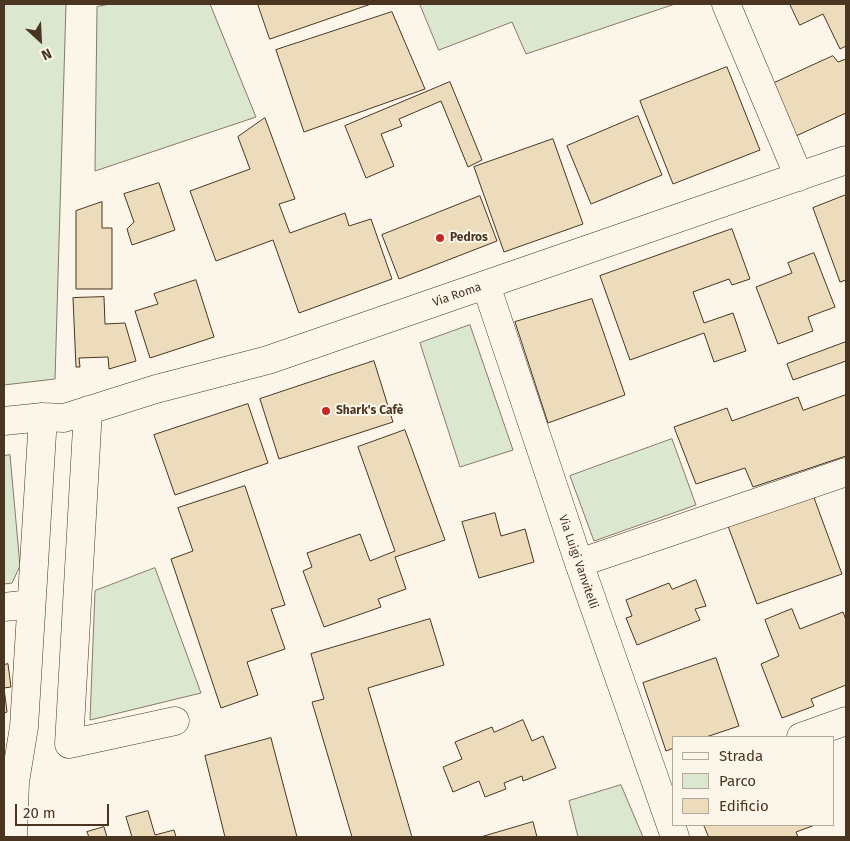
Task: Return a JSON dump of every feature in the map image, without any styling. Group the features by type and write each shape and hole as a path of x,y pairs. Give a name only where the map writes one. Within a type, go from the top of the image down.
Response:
{"street":[{"path":"726,4 799,177"},
{"name":"Via Roma","path":"4,421 65,415 268,360 846,160"},
{"name":"Via Luigi Vanvitelli","path":"486,284 579,563 666,784 672,819"},
{"path":"13,837 15,782 11,767 24,727 31,604 65,415"},
{"path":"65,415 69,744 175,721"},
{"path":"579,563 846,472"},
{"path":"4,608 31,604"},
{"path":"803,736 846,721"}],"green space":[{"path":"4,4 66,4 55,379 4,385"},
{"path":"110,4 210,4 256,117 95,171 97,7"},
{"path":"420,4 675,4 526,54 512,22 439,50"},
{"path":"470,325 513,450 460,467 420,343"},
{"path":"672,439 696,505 594,541 570,476"},
{"path":"10,455 20,566 12,583 4,584 4,456"},
{"path":"155,568 201,693 90,720 95,591"},
{"path":"621,785 643,837 578,837 569,801"}],"building":[{"path":"258,4 371,4 270,39"},
{"path":"790,4 846,4 846,46 840,49 823,14 800,25"},
{"path":"392,12 425,89 304,132 276,50"},
{"path":"833,56 838,62 846,59 846,113 796,136 772,84"},
{"path":"727,67 760,150 673,184 640,101"},
{"path":"450,82 482,160 468,167 441,101 399,119 402,126 381,134 394,166 366,178 345,126"},
{"path":"638,116 662,175 591,204 567,146"},
{"path":"265,118 295,199 279,204 290,233 345,213 349,226 371,219 392,279 299,313 273,240 216,261 190,191 250,169 238,137"},
{"path":"553,139 583,224 504,252 474,167"},
{"path":"159,183 175,230 132,245 127,229 134,222 124,194"},
{"path":"846,195 846,280 840,282 813,208"},
{"name":"Pedros","path":"480,196 497,241 399,279 382,235"},
{"path":"102,202 102,228 112,228 112,289 76,289 76,211"},
{"path":"732,229 750,279 732,285 729,279 693,292 704,323 733,313 746,351 714,362 704,333 630,360 600,276"},
{"path":"814,253 835,307 808,317 813,331 778,344 756,287 792,273 788,263"},
{"path":"196,280 214,337 150,358 135,311 158,304 154,294"},
{"path":"104,297 105,324 125,323 136,361 109,369 108,357 79,358 80,367 76,367 73,298"},
{"path":"592,299 625,395 548,423 515,322"},
{"path":"846,342 846,361 793,380 787,364"},
{"name":"Shark's Cafè","path":"374,361 393,422 279,459 260,399"},
{"path":"846,395 846,456 753,487 745,468 696,484 674,427 727,408 732,421 798,397 803,410"},
{"path":"248,404 268,463 175,495 154,435"},
{"path":"405,430 445,540 395,557 406,589 378,599 381,607 324,627 303,571 312,567 307,553 360,534 370,561 395,551 358,447"},
{"path":"245,486 285,605 271,609 285,649 247,662 258,695 221,708 171,559 193,551 178,508"},
{"path":"813,495 842,574 757,604 728,526"},
{"path":"495,513 501,536 525,529 534,562 479,578 462,522"},
{"path":"696,580 706,606 695,609 700,620 637,645 626,618 632,616 626,600 669,583 672,589"},
{"path":"792,609 800,629 843,612 846,620 846,685 811,699 814,706 782,718 761,664 779,656 765,620"},
{"path":"430,619 444,665 368,688 412,837 352,837 312,702 324,699 311,654"},
{"path":"716,658 739,726 709,736 672,736 672,749 666,751 643,683"},
{"path":"8,664 11,687 4,688 4,665"},
{"path":"4,688 7,712 4,713"},
{"path":"523,720 532,741 543,736 556,768 523,781 522,776 504,783 506,789 485,797 479,781 453,792 443,767 462,759 455,742 492,727 494,732"},
{"path":"271,738 297,837 225,837 205,756"},
{"path":"148,811 155,835 174,830 176,837 132,837 126,817"},
{"path":"533,822 537,837 481,837"},
{"path":"704,826 812,826 796,832 798,837 709,837"},
{"path":"104,827 107,837 89,837 87,832"}],"place":[{"name":"Pedros","path":"440,238"},
{"name":"Shark's Cafè","path":"326,411"}]}
